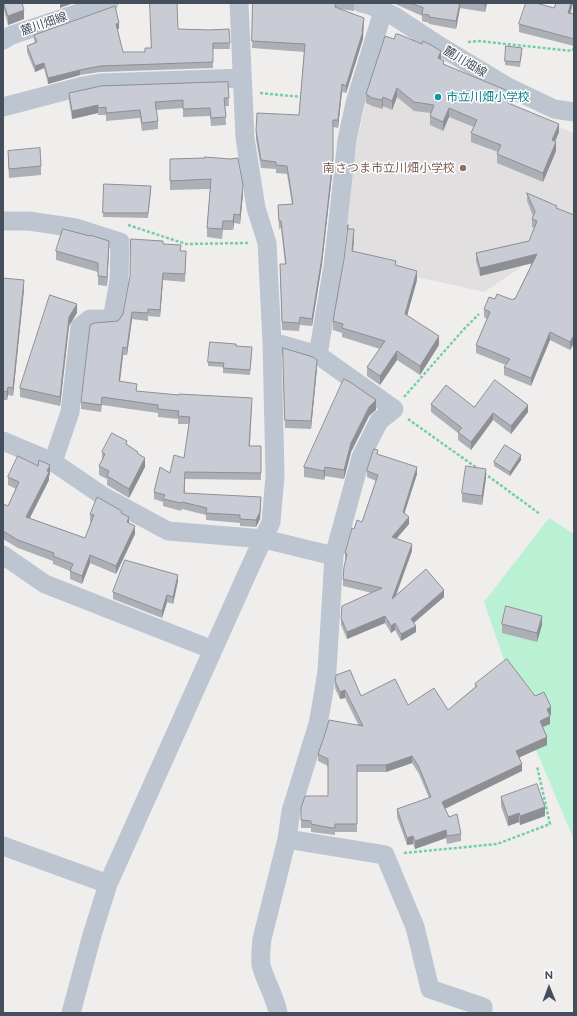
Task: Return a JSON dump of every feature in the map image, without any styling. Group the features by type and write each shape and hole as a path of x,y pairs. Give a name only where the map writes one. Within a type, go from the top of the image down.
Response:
{"street":[{"name":"麓川畑線","path":"3,40 12,35 109,3"},
{"path":"71,1013 92,935 108,884 271,522 275,476 272,342 267,243 256,208 245,138 239,3"},
{"name":"麓川畑線","path":"371,5 403,21 438,46 506,86 554,109 574,112"},
{"path":"318,355 333,266 347,140 355,103 371,5"},
{"path":"3,107 100,83 243,85"},
{"path":"3,222 29,221 76,228 120,242 119,280 112,318 90,319 80,327 70,412 53,462"},
{"path":"272,342 318,355 394,409 379,421 361,457 334,556 327,671 318,724 291,811 287,839 262,939 260,954 262,966 276,1002 278,1013"},
{"path":"3,441 53,462 103,496 168,531 264,539 334,556"},
{"path":"3,555 45,584 213,650"},
{"path":"287,839 385,855 415,926 430,989 483,1007 482,1013"},
{"path":"3,846 108,884"}],"path":[{"path":"465,43 478,41 572,51 574,48"},
{"path":"243,85 303,97"},
{"path":"128,225 186,244 267,243"},
{"path":"479,314 394,409 540,514"},
{"path":"385,855 497,844 550,824 537,766"}],"shaded area":[{"name":"南さつま市立川畑小学校","path":"378,48 466,94 574,133 574,282 526,264 484,292 341,260 343,203"}],"green space":[{"path":"549,518 574,534 574,840 531,738 484,602"}],"building":[{"path":"4,3 22,3 24,10 8,16"},
{"path":"150,3 177,3 178,29 229,29 230,43 213,43 213,62 100,66 48,78 44,63 35,66 27,46 37,42 34,35 115,6 119,23 116,24 123,52 145,52 145,48 151,48"},
{"path":"253,3 336,3 335,7 364,18 363,31 346,86 342,84 338,120 333,120 333,158 322,257 312,319 300,317 299,323 282,322 280,264 286,264 278,205 293,204 287,166 276,165 276,162 261,160 256,131 257,113 299,115 305,44 252,41"},
{"path":"411,3 460,3 456,21 429,17 429,15 422,14 423,8"},
{"path":"526,3 536,3 554,8 556,3 571,3 568,13 574,14 574,39 519,24"},
{"name":"市立川畑小学校","path":"396,34 422,44 423,41 431,45 441,51 438,58 444,61 443,64 513,93 508,103 559,124 552,140 556,142 543,173 497,154 501,145 471,133 477,120 449,108 443,122 430,116 434,105 414,102 397,88 392,101 383,97 382,100 372,98 366,94 385,36 394,39"},
{"path":"506,46 522,48 520,62 505,61"},
{"path":"228,82 229,98 224,98 226,117 211,118 210,108 183,109 183,100 155,102 158,121 142,123 140,110 106,113 106,107 98,108 98,105 72,111 69,93 101,86"},
{"path":"40,148 41,166 9,169 8,151"},
{"path":"205,157 230,159 238,158 243,185 240,215 234,214 233,221 223,221 222,229 207,228 211,179 170,181 170,159"},
{"path":"104,184 151,186 148,213 103,213"},
{"path":"527,193 557,206 556,208 574,215 574,335 570,342 550,332 531,378 504,367 510,359 476,345 490,312 484,309 489,297 495,299 497,294 513,300 514,298 515,299 537,254 480,268 476,253 529,241 537,221 532,219 535,212"},
{"path":"63,229 109,241 107,277 98,276 98,263 56,251"},
{"path":"348,229 354,229 352,251 396,261 395,265 417,271 405,314 439,336 420,366 397,351 380,376 367,367 385,341 342,328 343,324 333,321"},
{"path":"131,239 163,241 163,244 181,245 180,251 186,251 185,274 163,273 160,310 148,309 148,313 132,312 127,348 123,347 119,381 137,384 136,391 179,395 252,398 249,446 261,446 261,473 185,472 184,493 261,497 260,512 256,520 240,519 240,515 206,513 207,508 163,499 165,495 154,492 160,467 170,473 174,455 184,458 190,417 178,416 179,411 158,409 158,405 102,397 101,405 81,402 90,325 94,323 118,321 123,314 130,276"},
{"path":"3,278 24,280 13,388 8,387 7,392 3,391"},
{"path":"50,295 77,304 69,317 60,397 20,388"},
{"path":"210,342 252,347 250,370 223,368 224,363 208,362"},
{"path":"283,348 313,357 317,360 311,421 285,420"},
{"path":"344,379 376,400 369,407 351,443 344,470 325,467 324,471 304,467"},
{"path":"495,380 528,405 511,426 493,413 471,442 458,432 462,428 431,404 446,385 474,407"},
{"path":"112,433 127,441 126,444 145,458 129,489 107,476 109,471 99,466 105,454 102,452"},
{"path":"505,445 521,455 510,472 494,462"},
{"path":"374,449 378,450 377,454 417,467 403,512 409,517 392,537 412,544 392,599 426,569 444,590 411,619 416,626 401,634 395,623 391,626 385,616 347,632 341,618 342,606 382,588 343,579 347,554 345,553 352,528 354,529 357,520 362,522 378,475 367,471"},
{"path":"18,456 38,466 39,460 50,465 47,471 49,472 26,517 85,538 94,515 90,514 97,497 122,511 121,513 129,517 127,522 135,526 116,566 90,555 82,576 70,571 73,564 53,556 54,553 18,540 3,531 3,504 8,506 19,482 8,477"},
{"path":"466,466 486,469 482,496 462,493"},
{"path":"125,560 178,575 173,597 167,595 162,611 113,592"},
{"path":"506,606 542,616 537,633 502,624"},
{"path":"507,659 535,696 544,692 551,707 547,709 550,716 540,721 547,737 516,751 522,764 442,802 449,817 457,814 461,834 447,836 446,830 415,841 413,836 407,838 397,809 431,797 419,767 412,756 386,765 357,765 357,824 335,824 335,828 332,828 311,824 311,821 301,820 301,808 305,796 328,796 328,759 318,754 329,720 363,726 345,690 340,692 335,681 336,675 350,670 361,696 395,679 408,705 434,688 448,710 477,686 475,684"},
{"path":"537,784 545,807 520,816 519,813 508,817 501,797"}],"place":[{"name":"市立川畑小学校","path":"438,97"},
{"name":"南さつま市立川畑小学校","path":"463,168"}]}
